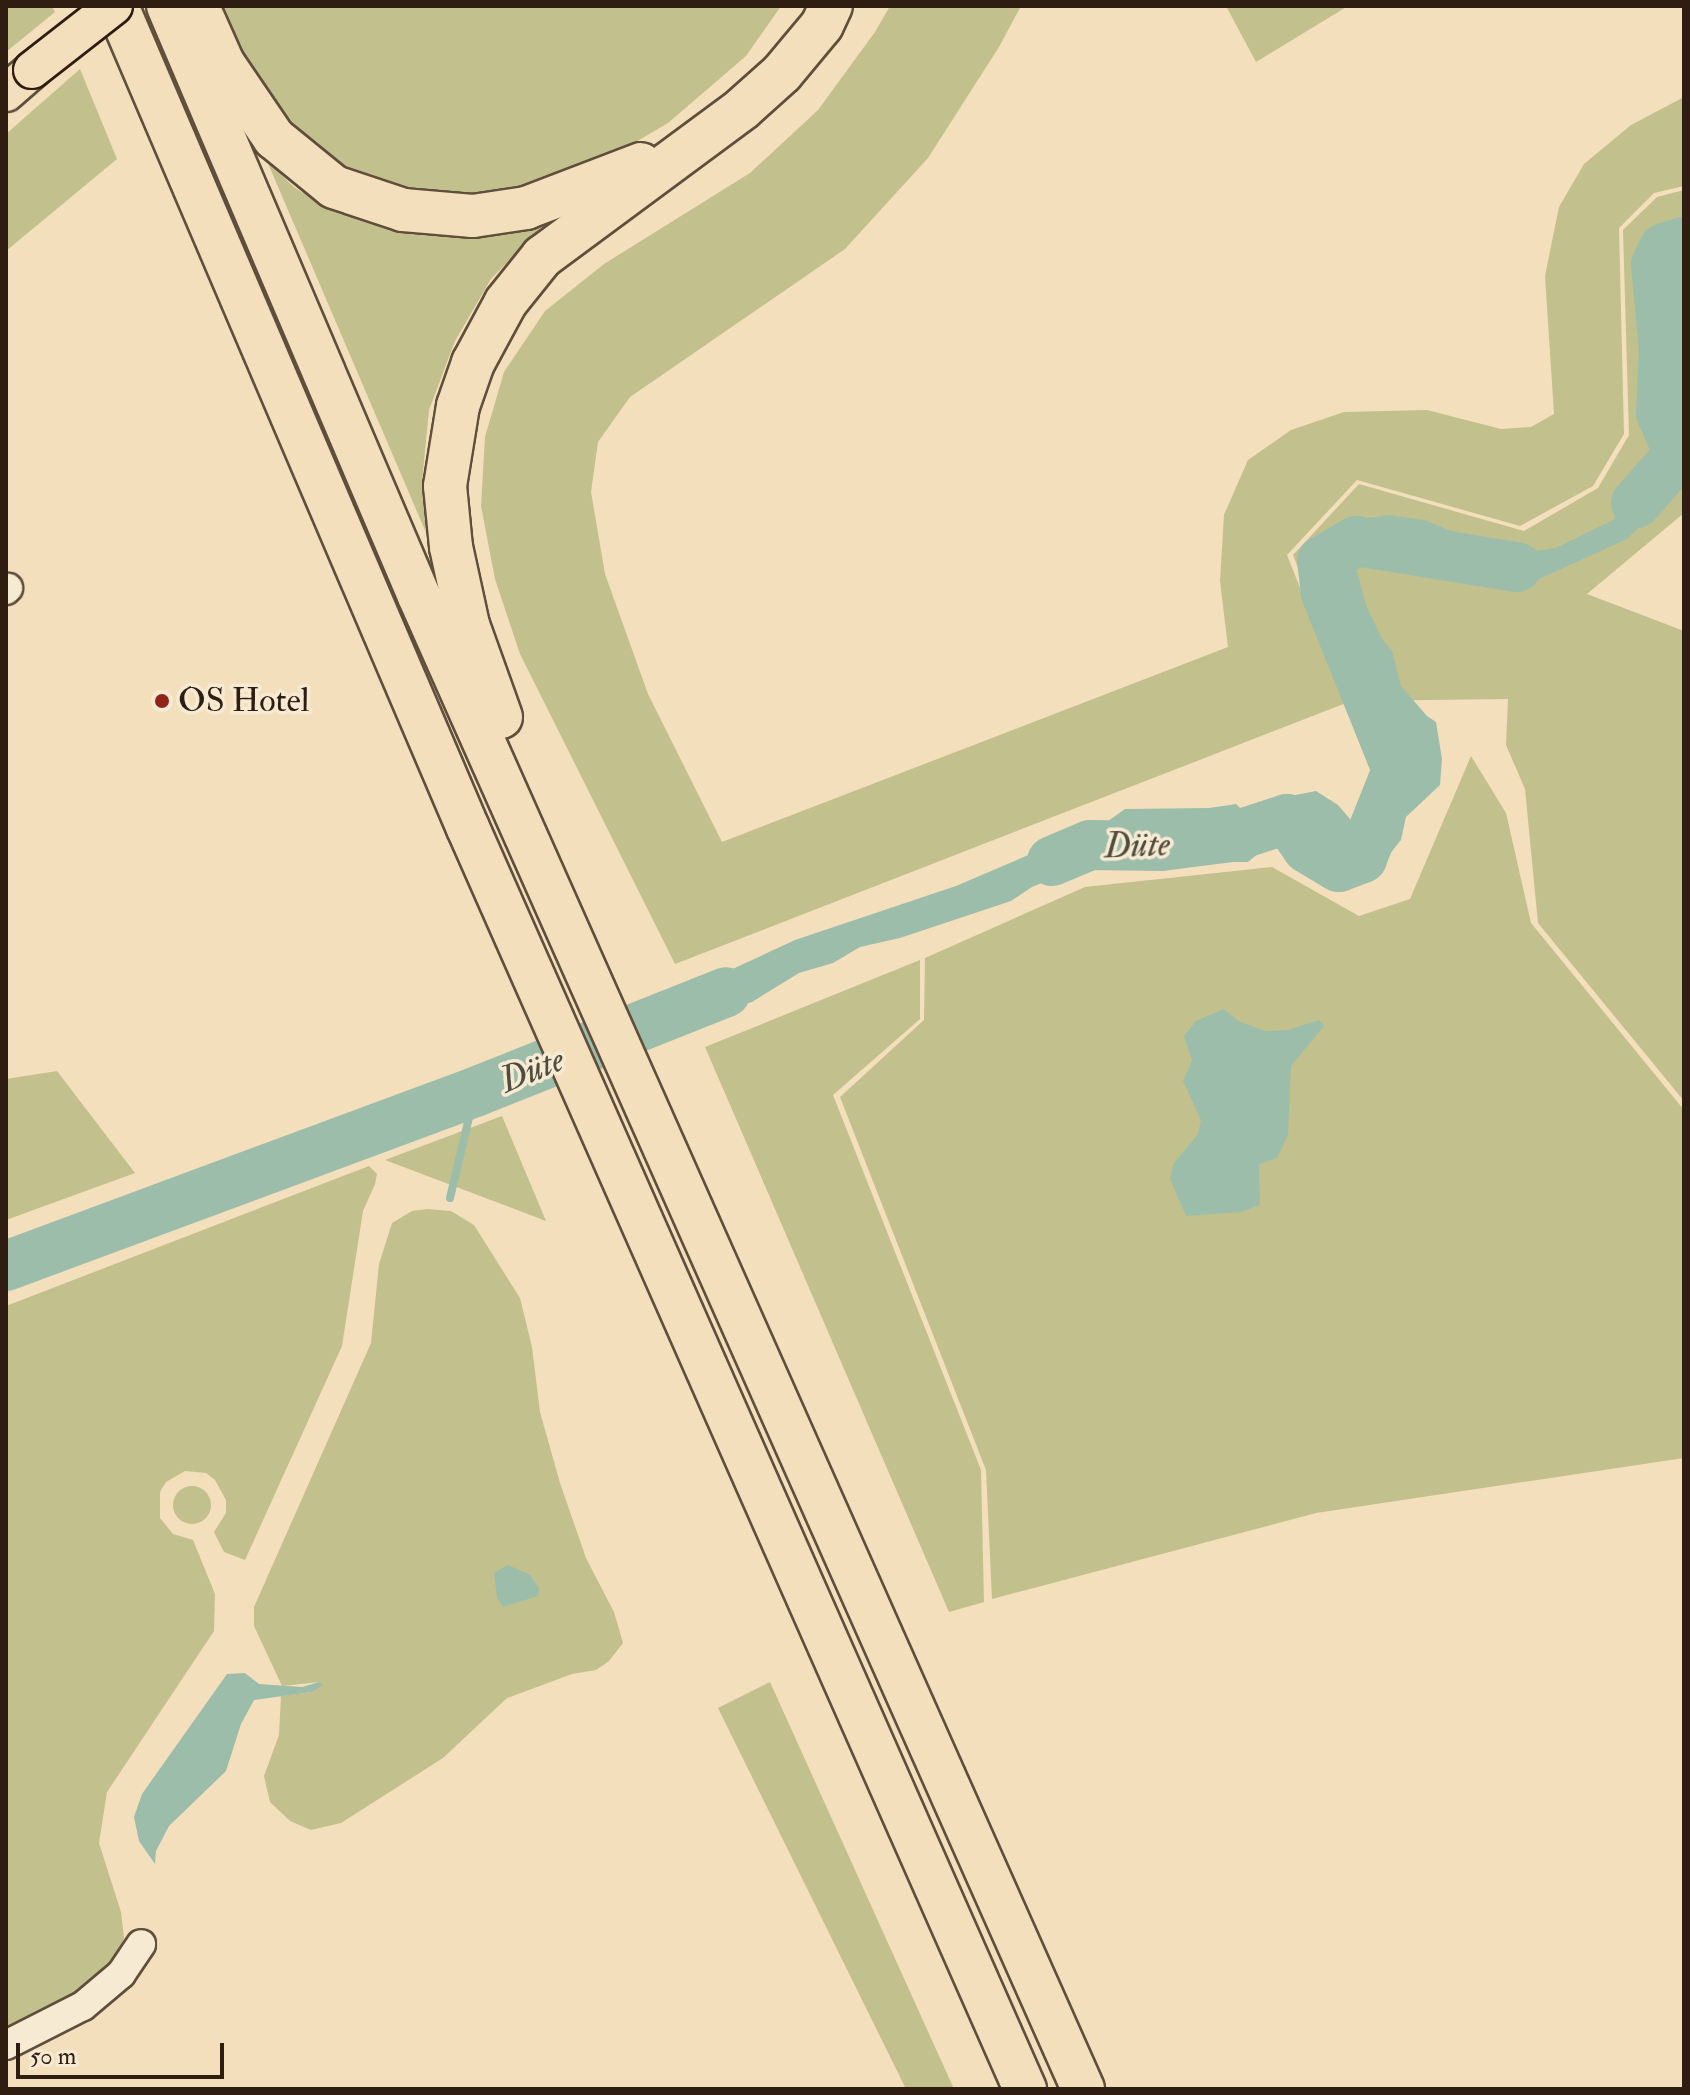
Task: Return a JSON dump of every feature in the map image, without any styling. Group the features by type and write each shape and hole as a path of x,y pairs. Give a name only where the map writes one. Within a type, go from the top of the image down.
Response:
{"highway":[{"path":"86,6 179,211 209,224"},
{"path":"115,6 549,1013 1025,2089"},
{"path":"168,6 627,1068 1083,2089"},
{"path":"197,6 223,63 274,138 334,187 403,210 473,216 526,208 569,194 694,142"},
{"path":"512,804 512,742 468,625 451,547 445,486 458,406 473,363 506,302 542,257 743,108 782,73 822,25 831,6"}],"main road":[{"path":"19,82 115,6"}],"lane":[{"path":"6,2045 83,2006 121,1974 141,1944"}],"shaded area":[{"path":"6,6 52,6 55,12 6,52"},
{"path":"218,6 781,6 746,56 668,123 597,165 496,200 429,197 371,180 340,163 310,141 277,105 247,62"},
{"path":"890,6 1021,6 999,47 928,158 845,249 630,397 598,442 591,492 605,574 648,694 722,842 1228,647 1220,581 1224,515 1248,460 1291,430 1344,412 1427,410 1501,429 1531,427 1554,414 1545,276 1559,207 1584,164 1631,125 1684,97 1684,186 1654,193 1619,228 1624,434 1593,486 1520,526 1357,480 1287,555 1346,703 675,964 520,654 495,579 481,506 485,437 504,372 545,311 604,264 750,173 818,110 875,32"},
{"path":"1226,6 1348,6 1256,62"},
{"path":"80,69 117,159 6,251 6,134"},
{"path":"267,161 295,188 329,209 378,226 435,236 495,234 548,220 491,279 455,341 429,410 422,482 433,549"},
{"path":"1684,190 1684,513 1587,594 1684,631 1684,1101 1538,923 1525,789 1506,745 1508,699 1352,701 1293,555 1359,484 1524,531 1598,488 1629,435 1623,230 1657,197"},
{"path":"1684,224 1684,481 1655,512 1627,539 1537,580 1495,582 1469,566 1406,542 1384,541 1359,546 1356,568 1366,605 1382,639 1392,651 1401,686 1436,722 1442,759 1440,785 1406,817 1401,840 1381,865 1352,866 1337,859 1327,841 1312,828 1275,831 1267,846 1248,862 1225,862 1194,836 1126,842 1089,857 1073,870 1032,887 1011,901 900,938 860,947 833,963 799,973 752,1002 669,1026 654,996 698,985 795,940 956,886 1108,821 1125,809 1209,808 1236,804 1244,812 1280,798 1316,791 1338,805 1362,833 1374,829 1390,782 1391,726 1357,654 1341,608 1328,546 1349,522 1387,515 1424,520 1479,542 1505,561 1521,553 1556,548 1613,520 1683,443 1672,412 1669,386 1675,349 1665,267 1667,245"},
{"path":"1471,756 1506,813 1531,923 1684,1110 1684,1458 1316,1513 992,1599 986,1470 840,1097 924,1020 925,958 1085,887 1272,867 1359,916 1410,899"},
{"path":"920,960 920,1019 833,1095 981,1470 984,1602 949,1612 705,1047"},
{"path":"1224,1009 1238,1021 1265,1031 1288,1030 1319,1020 1324,1026 1291,1066 1288,1135 1277,1158 1259,1164 1260,1205 1241,1212 1186,1216 1170,1179 1174,1163 1198,1134 1201,1120 1183,1081 1192,1061 1184,1036 1196,1021"},
{"path":"57,1071 135,1173 6,1220 6,1079"},
{"path":"502,1116 546,1221 385,1160"},
{"path":"369,1166 377,1174 363,1211 342,1346 245,1560 224,1552 214,1532 226,1513 226,1500 215,1480 206,1473 185,1471 166,1482 160,1492 160,1518 173,1534 193,1540 215,1594 214,1631 107,1792 99,1843 121,1912 124,1938 113,1963 77,1991 6,2027 6,1306"},
{"path":"412,1211 451,1211 474,1225 520,1298 532,1347 540,1412 560,1483 586,1558 614,1612 623,1643 609,1661 596,1670 572,1674 507,1698 443,1758 341,1823 311,1830 290,1821 270,1802 264,1776 279,1735 281,1696 312,1692 319,1682 282,1686 254,1626 254,1607 371,1343 379,1264 392,1223"},
{"path":"192,1486 206,1491 211,1505 206,1519 192,1524 178,1519 173,1505 178,1491"},
{"path":"508,1565 530,1575 539,1588 538,1596 503,1607 497,1598 494,1573"},
{"path":"245,1673 259,1684 302,1687 319,1682 323,1685 312,1692 254,1700 241,1724 226,1771 169,1826 156,1851 155,1864 139,1841 134,1817 142,1794 227,1674"},
{"path":"770,1682 954,2089 906,2089 718,1708"}],"waterway":[{"name":"Düte","path":"1636,503 1679,454 1661,413 1664,350 1656,264 1664,248 1684,242"},
{"name":"Düte","path":"1052,861 1090,845 1161,846 1232,837 1287,819 1307,848 1339,867 1362,858 1397,770 1326,593 1322,561 1356,541 1517,567"},
{"name":"Düte","path":"6,1266 475,1092 726,992"},
{"path":"450,1198 475,1092"}],"place":[{"name":"OS Hotel","path":"162,701"}]}
